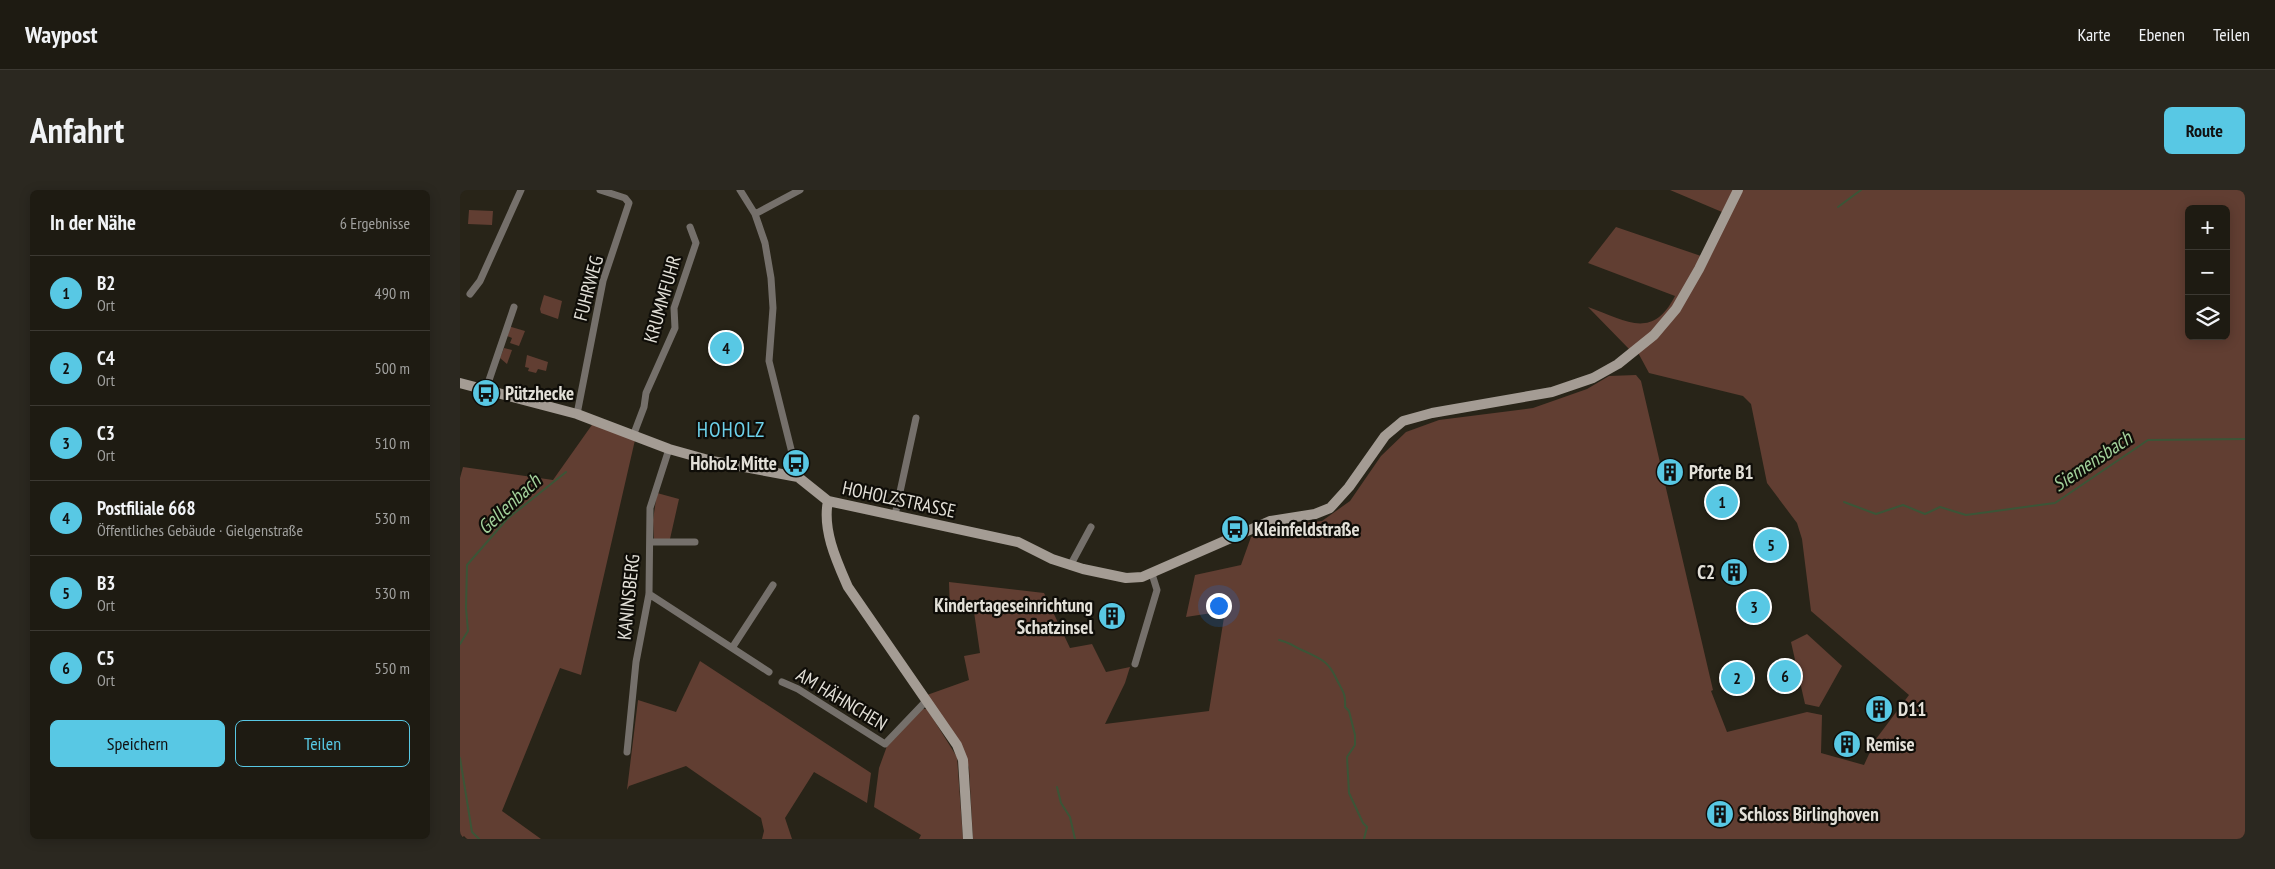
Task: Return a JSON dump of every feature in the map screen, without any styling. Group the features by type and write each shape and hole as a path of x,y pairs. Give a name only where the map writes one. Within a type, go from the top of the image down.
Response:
{"street":[{"path":"470,294 480,281 521,190"},
{"name":"FUHRWEG","path":"577,414 603,281 629,203 625,198 600,190"},
{"path":"740,190 755,214 765,244 771,278 773,308 769,361 798,477"},
{"path":"755,214 800,190"},
{"name":"HOHOLZSTRASSE","path":"460,383 577,414 669,449 712,461 798,477 828,501 1018,542 1070,566 1126,578 1152,574 1252,528 1270,522 1322,512 1334,505 1385,436 1403,421 1432,413 1552,392 1593,378 1631,355 1654,335 1676,309 1700,269 1738,190"},
{"name":"KRUMMFUHR","path":"633,436 644,407 646,393 674,328 674,308 696,244 690,227"},
{"path":"486,389 514,307"},
{"path":"895,516 916,418"},
{"name":"KANINSBERG","path":"627,752 636,662 648,594 650,508 669,449"},
{"path":"828,501 826,515 830,535 837,562 848,588 957,745 963,760 968,839"},
{"path":"1070,566 1091,527"},
{"path":"650,542 696,542"},
{"path":"1135,664 1157,590 1152,574"},
{"path":"732,648 773,585"},
{"name":"AM HÄHNCHEN","path":"648,594 769,672"},
{"name":"AM HÄHNCHEN","path":"782,682 798,689 885,744 928,701"}],"shaded area":[{"path":"1670,190 2245,190 2245,839 973,839 969,768 961,744 927,695 969,680 964,656 980,653 974,612 950,612 949,582 1044,593 1070,648 1092,644 1106,672 1130,667 1125,683 1105,724 1209,711 1225,611 1186,617 1195,575 1241,565 1251,537 1291,525 1322,521 1350,501 1381,456 1406,432 1439,420 1533,408 1587,389 1609,376 1636,375 1641,381 1713,690 1711,691 1727,732 1807,712 1822,715 1821,753 1864,765 1876,739 1909,695 1811,611 1802,539 1797,523 1767,483 1751,404 1743,396 1649,373 1635,347 1630,350 1588,307 1626,321 1647,323 1657,319 1666,310 1675,296 1588,263 1616,227 1701,256 1722,212"},
{"path":"469,210 493,211 492,225 468,224"},
{"path":"544,295 562,301 558,319 541,313 540,309"},
{"path":"508,326 525,331 519,346 510,343 512,338 505,335"},
{"path":"504,348 512,350 507,364 500,358"},
{"path":"527,355 548,362 546,371 538,369 536,373 528,371 529,368 525,367"},
{"path":"594,422 635,440 581,675 560,668 502,811 541,839 467,839 464,836 460,839 460,478 463,467 553,480"},
{"path":"657,493 679,499 670,539 654,539 653,520"},
{"path":"1807,634 1842,666 1819,707 1805,704 1791,642"},
{"path":"700,661 871,773 867,803 814,772 785,818 792,839 762,839 764,831 761,818 686,766 629,786 627,790 638,700 676,712"},
{"path":"922,709 927,709 957,757 963,839 919,839 921,835 874,807 879,768 887,746"}],"waterway":[{"path":"1838,207 1861,190"},
{"name":"Siemensbach","path":"1844,502 1876,514 1903,505 1925,514 1940,507 1966,515 2055,503 2148,440 2245,439"},
{"name":"Gellenbach","path":"460,644 468,631 466,608 467,565 507,519 566,472"},
{"path":"1279,640 1289,643 1323,661 1333,672 1343,692 1345,707 1349,711 1355,735 1355,745 1347,757 1349,793 1363,823 1367,827 1364,839"},
{"name":"Gellenbach","path":"460,758 472,832 479,839"},
{"path":"1057,787 1061,803 1070,817 1075,839"}],"place":[{"name":"Postfiliale 668","path":"726,348"},
{"name":"Pützhecke","path":"486,393"},
{"name":"Hoholz Mitte","path":"796,463"},
{"name":"Pforte B1","path":"1670,472"},
{"name":"B2","path":"1722,502"},
{"name":"Kleinfeldstraße","path":"1235,529"},
{"name":"B3","path":"1771,545"},
{"name":"C2","path":"1734,572"},
{"name":"C3","path":"1754,607"},
{"name":"Kindertageseinrichtung Schatzinsel","path":"1112,616"},
{"name":"C5","path":"1785,676"},
{"name":"C4","path":"1737,678"},
{"name":"D11","path":"1879,709"},
{"name":"Remise","path":"1847,744"},
{"name":"Schloss Birlinghoven","path":"1720,814"}],"district":[{"name":"HOHOLZ","path":"731,429"}]}
